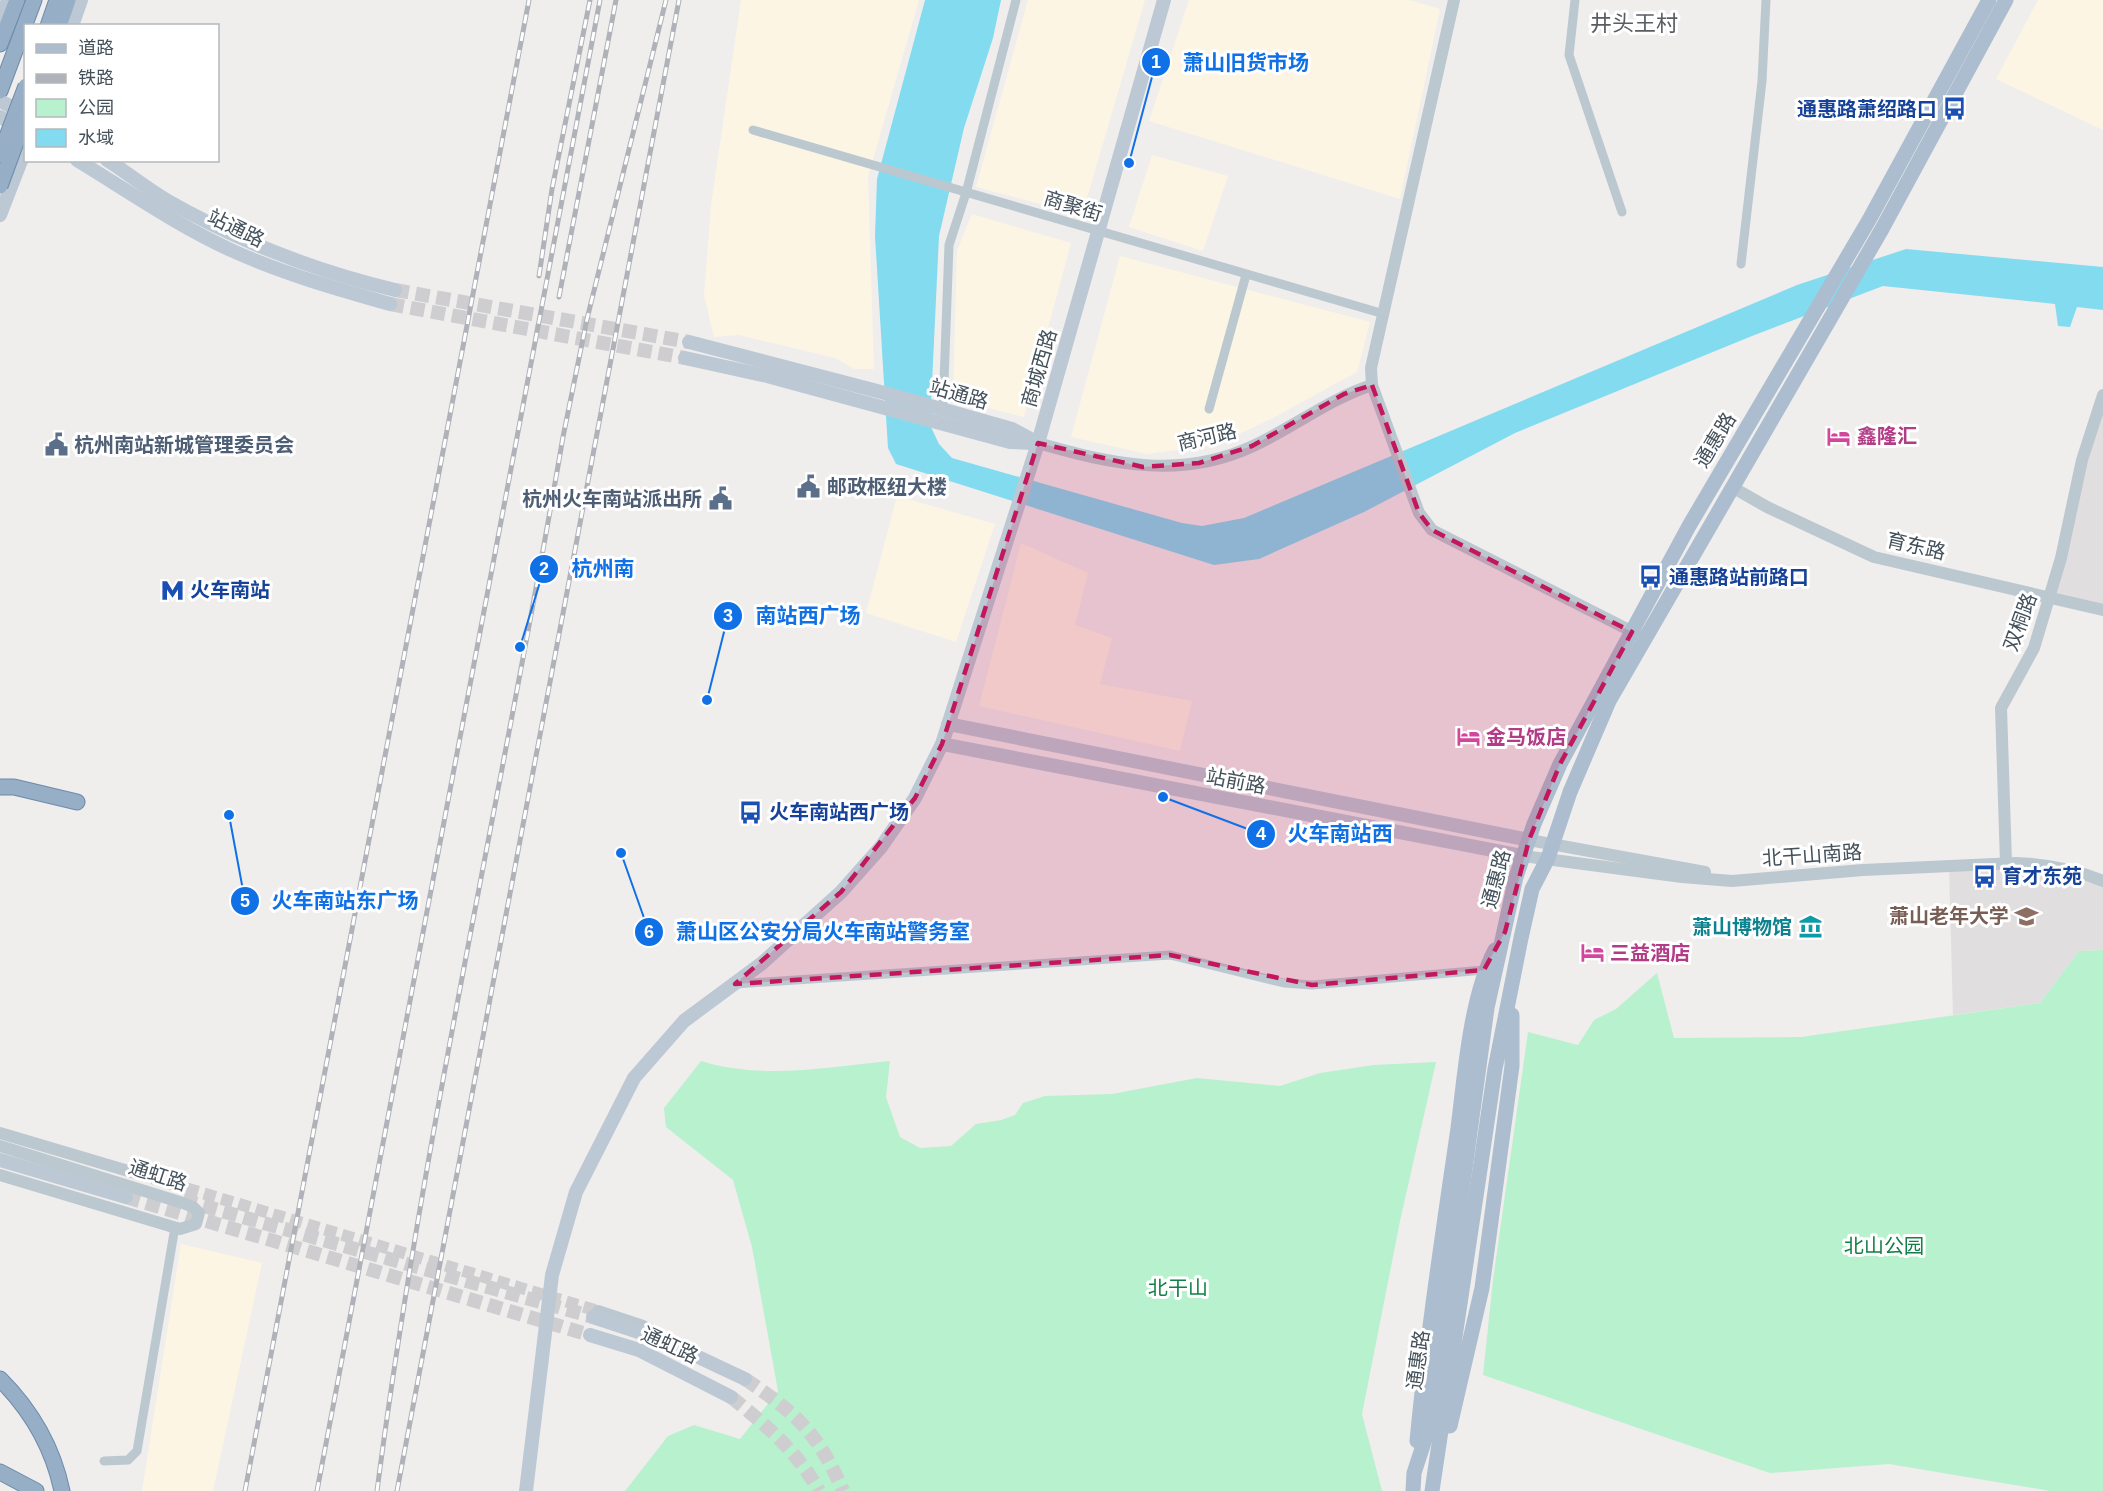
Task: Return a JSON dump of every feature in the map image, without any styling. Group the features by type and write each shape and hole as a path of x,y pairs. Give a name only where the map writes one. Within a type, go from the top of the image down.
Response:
{"highway":[{"path":"0,44 16,0"},
{"path":"25,24 34,0"},
{"path":"49,24 57,0"},
{"path":"60,24 68,0"},
{"path":"0,91 24,27"},
{"path":"0,155 24,91"},
{"path":"0,186 24,120"},
{"path":"0,787 14,787 77,802"},
{"path":"0,1379 26,1409 39,1430 58,1471 62,1491"},
{"path":"0,1472 36,1491"}],"main road":[{"path":"0,22 8,0"},
{"path":"73,24 81,0"},
{"name":"商城西路","path":"526,1491 552,1275 576,1192 634,1078 684,1021 735,984 802,929 842,892 880,847 915,798 942,744 1026,474 1038,443 1164,0"},
{"name":"通惠路","path":"1413,1491 1414,1473 1430,1424 1487,1008 1516,876 1528,840 1560,764 1689,526 1869,220 1989,0"},
{"name":"通惠路","path":"1432,1491 1459,1392 1482,1288 1512,1066 1512,1015 1521,938 1532,889 1550,851 1590,741 1609,701 1647,639 1732,487 1882,229 2006,0"},
{"path":"0,101 24,113"},
{"path":"0,117 24,129"},
{"path":"0,215 24,153"},
{"name":"站通路","path":"80,162 147,204 232,250 308,280 393,297 245,241 167,201 110,162"},
{"name":"站通路","path":"689,342 881,399 943,425 1011,442 1038,443"},
{"name":"站通路","path":"685,358 881,399 943,409 1012,429 1038,443"},
{"path":"948,724 1528,840"},
{"name":"站前路","path":"942,744 1523,856"},
{"path":"1414,1473 1428,1336 1466,1072 1484,970 1505,932"},
{"name":"通虹路","path":"0,1160 126,1197"},
{"name":"通虹路","path":"596,1314 695,1354 745,1379"},
{"name":"通虹路","path":"590,1335 639,1350 731,1397"}],"street":[{"path":"943,409 949,245 966,193 1016,0"},
{"path":"1454,0 1371,368 1372,385 1419,513 1432,530 1647,639"},
{"path":"1575,0 1569,56 1622,212"},
{"path":"1741,264 1762,81 1766,0"},
{"name":"商聚街","path":"753,130 1384,314"},
{"path":"1209,409 1246,275"},
{"name":"商河路","path":"1038,443 1088,458 1143,467 1199,463 1252,446 1344,394 1372,385"},
{"name":"双桐路","path":"2006,863 2001,708 2034,648 2061,558 2082,460 2103,395"},
{"name":"育东路","path":"1732,487 1796,521 1875,557 2103,610"},
{"path":"1528,840 1550,851"},
{"name":"北干山南路","path":"1523,856 1550,851 1682,877 1732,881 2006,863 2042,863 2077,870 2103,881"},
{"path":"735,984 1170,955 1284,983 1312,985 1484,970"},
{"name":"通虹路","path":"0,1133 135,1173"},
{"name":"通虹路","path":"0,1146 183,1203 193,1207 199,1214 196,1224 189,1228 175,1227"},
{"path":"0,1175 175,1227 137,1451 128,1460 104,1461"}],"highlighted area":[{"path":"1372,385 1419,513 1432,530 1632,632 1560,764 1529,840 1505,932 1484,970 1312,985 1170,955 735,984 841,892 915,798 942,744 1038,443 1143,467 1199,463 1252,446 1344,394"}],"shaded area":[{"path":"741,0 919,0 868,177 874,369 854,369 835,358 739,335 714,337 704,295 711,205"},
{"path":"1028,0 1145,0 1082,215 976,187"},
{"path":"1189,0 1409,0 1440,9 1400,199 1149,121"},
{"path":"2038,0 2103,0 2103,130 1996,79"},
{"path":"1152,155 1228,176 1203,251 1129,227"},
{"path":"972,214 1071,243 1024,417 953,399 957,251"},
{"path":"1120,256 1370,322 1357,372 1273,418 1216,445 1147,454 1071,437"},
{"path":"2103,395 2103,610 2050,596"},
{"path":"897,496 995,524 956,642 866,613"},
{"path":"1021,543 1088,573 1075,625 1112,638 1100,684 1192,701 1180,751 979,706"},
{"name":"萧山老年大学","path":"2041,863 2103,883 2103,950 2079,951 2040,1003 1953,1015 1949,866"},
{"path":"181,1244 262,1263 213,1491 142,1491"}],"green space":[{"name":"北山公园","path":"2103,950 2103,1491 2051,1491 1889,1464 1770,1473 1483,1375 1493,1280 1528,1032 1578,1045 1594,1020 1616,1009 1657,973 1674,1038 1801,1037 2040,1003 2079,951"},
{"name":"北干山","path":"701,1061 724,1067 771,1071 819,1069 890,1061 886,1097 900,1137 920,1148 951,1146 976,1124 1015,1115 1023,1103 1045,1096 1112,1094 1197,1078 1280,1086 1320,1073 1374,1065 1436,1062 1400,1221 1362,1414 1382,1491 625,1491 668,1436 694,1425 740,1439 778,1391 752,1247 733,1180 666,1127 664,1108"}],"water":[{"path":"925,0 1001,0 993,38 964,128 939,236 930,425 939,444 952,458 1182,523 1202,526 1244,518 1797,285 1906,249 2103,267 2103,310 2077,307 2070,327 2058,326 2055,304 1883,286 1752,336 1515,433 1364,512 1259,559 1214,565 896,464 888,448 875,236 877,179"}],"tunnel":[{"path":"395,290 689,342"},
{"path":"390,304 685,358"},
{"path":"135,1173 598,1311"},
{"path":"126,1197 590,1335"},
{"path":"183,1200 593,1317"},
{"path":"745,1379 779,1403 804,1426 815,1439 843,1491"},
{"path":"731,1397 791,1451 819,1491"}],"railway":[{"path":"245,1491 529,0"},
{"path":"539,276 552,189 590,0"},
{"path":"317,1491 600,0"},
{"path":"559,297 616,0"},
{"path":"377,1491 417,1226 440,1095 563,437 587,319 666,0"},
{"path":"397,1491 679,0"}],"place":[{"name":"通惠路萧绍路口","path":"1955,109"},
{"name":"萧山旧货市场","path":"1129,163"},
{"name":"鑫隆汇","path":"1839,436"},
{"name":"杭州南站新城管理委员会","path":"56,445"},
{"name":"邮政枢纽大楼","path":"809,487"},
{"name":"杭州火车南站派出所","path":"720,499"},
{"name":"通惠路站前路口","path":"1651,577"},
{"name":"火车南站","path":"172,590"},
{"name":"杭州南","path":"520,647"},
{"name":"南站西广场","path":"707,700"},
{"name":"金马饭店","path":"1468,737"},
{"name":"火车南站西","path":"1163,797"},
{"name":"火车南站西广场","path":"751,812"},
{"name":"火车南站东广场","path":"229,815"},
{"name":"萧山区公安分局火车南站警务室","path":"621,853"},
{"name":"育才东苑","path":"1984,876"},
{"name":"萧山老年大学","path":"2027,916"},
{"name":"萧山博物馆","path":"1810,927"},
{"name":"三益酒店","path":"1592,953"}],"district":[{"name":"井头王村","path":"1634,23"}]}
